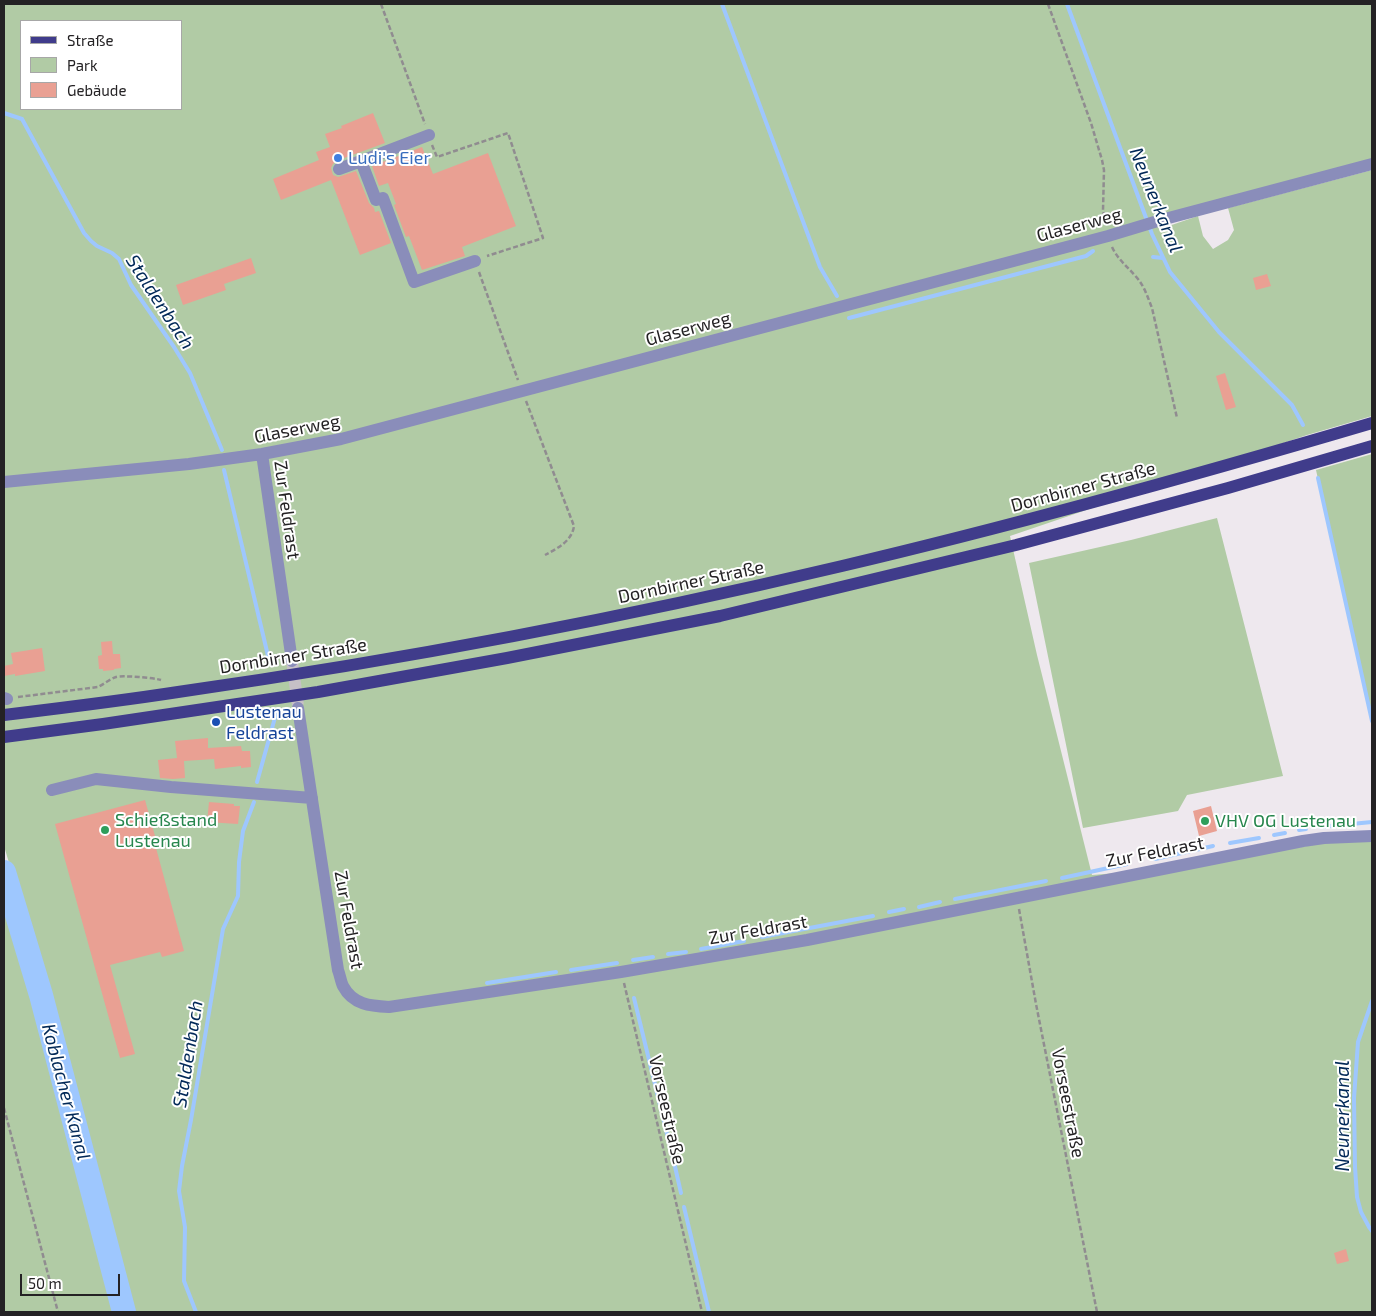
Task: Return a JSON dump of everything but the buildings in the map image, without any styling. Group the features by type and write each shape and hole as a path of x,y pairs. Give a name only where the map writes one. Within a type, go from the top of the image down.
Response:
{"main road":[{"name":"Dornbirner Straße","path":"4,715 179,692 384,659 524,634 666,605 843,566 980,533 1200,474 1372,424"},
{"path":"4,737 113,723 318,692 524,655 720,616 1016,546 1372,446"}],"street":[{"path":"339,169 429,135"},
{"path":"360,161 376,200 383,198 414,282 475,261"},
{"name":"Glaserweg","path":"4,482 189,464 262,454 341,439 1108,236 1372,164"},
{"name":"Zur Feldrast","path":"262,454 292,661"},
{"name":"Zur Feldrast","path":"298,708 338,970 344,987 354,999 366,1005 389,1007 621,972 807,940 1303,841 1345,836 1372,836"},
{"path":"52,790 96,779 312,798"}],"path":[{"path":"381,4 437,157 508,133 543,238 475,261 574,526 570,537 558,547 545,554"},
{"path":"1048,4 1102,160 1104,170 1103,210 1108,236 1114,252 1138,279 1148,296 1177,418"},
{"path":"5,698 98,686 122,676 165,680"},
{"name":"Vorseestraße","path":"1017,898 1032,986 1097,1312"},
{"name":"Vorseestraße","path":"621,972 702,1312"},
{"path":"4,1108 58,1312"}],"green space":[{"path":"4,4 1372,4 1372,159 1157,217 1160,229 1198,216 1203,236 1213,249 1228,240 1234,230 1228,208 1372,170 1372,416 1307,435 1010,536 1037,655 1092,875 1190,867 1329,842 1372,840 1372,1312 133,1312 55,1017 4,846"},
{"path":"1372,454 1372,719 1316,470"},
{"path":"1217,518 1283,776 1187,795 1178,811 1083,828 1029,563"},
{"path":"4,905 80,1172 117,1312 4,1312"}],"waterway":[{"path":"722,4 820,267 837,296"},
{"name":"Neunerkanal","path":"1067,4 1152,234 1170,272 1219,332 1292,405 1303,425"},
{"name":"Staldenbach","path":"4,113 22,119 84,233 97,246 112,253 119,259 131,285 190,373 222,450"},
{"path":"849,318 1086,256 1093,251"},
{"path":"1153,257 1163,258"},
{"name":"Staldenbach","path":"224,470 269,660"},
{"name":"Neunerkanal","path":"1318,478 1372,721"},
{"name":"Staldenbach","path":"257,782 276,714"},
{"name":"Staldenbach","path":"196,1312 184,1281 185,1227 179,1191 223,929 238,896 239,862 243,831 254,802"},
{"path":"1320,827 1372,822"},
{"path":"1299,830 1306,829"},
{"path":"1274,835 1285,833"},
{"path":"1230,843 1259,838"},
{"path":"1155,859 1213,846"},
{"path":"1062,878 1127,864"},
{"name":"Koblacher Kanal","path":"4,872 41,995 124,1312"},
{"path":"955,899 1046,881"},
{"path":"919,907 940,902"},
{"path":"889,912 904,909"},
{"path":"762,937 873,916"},
{"path":"701,949 744,941"},
{"path":"668,954 686,952"},
{"path":"633,960 653,957"},
{"path":"571,970 617,963"},
{"path":"487,983 556,972"},
{"path":"634,998 668,1138"},
{"name":"Neunerkanal","path":"1372,1001 1358,1042 1354,1098 1357,1197 1361,1212 1372,1231"},
{"path":"671,1149 681,1193"},
{"path":"684,1207 709,1312"}],"tunnel":[{"path":"292,661 298,705"}],"place":[{"name":"Ludi's Eier","path":"338,158"},
{"name":"Lustenau Feldrast","path":"216,722"},
{"name":"VHV OG Lustenau","path":"1205,821"},
{"name":"Schießstand Lustenau","path":"105,830"}]}
